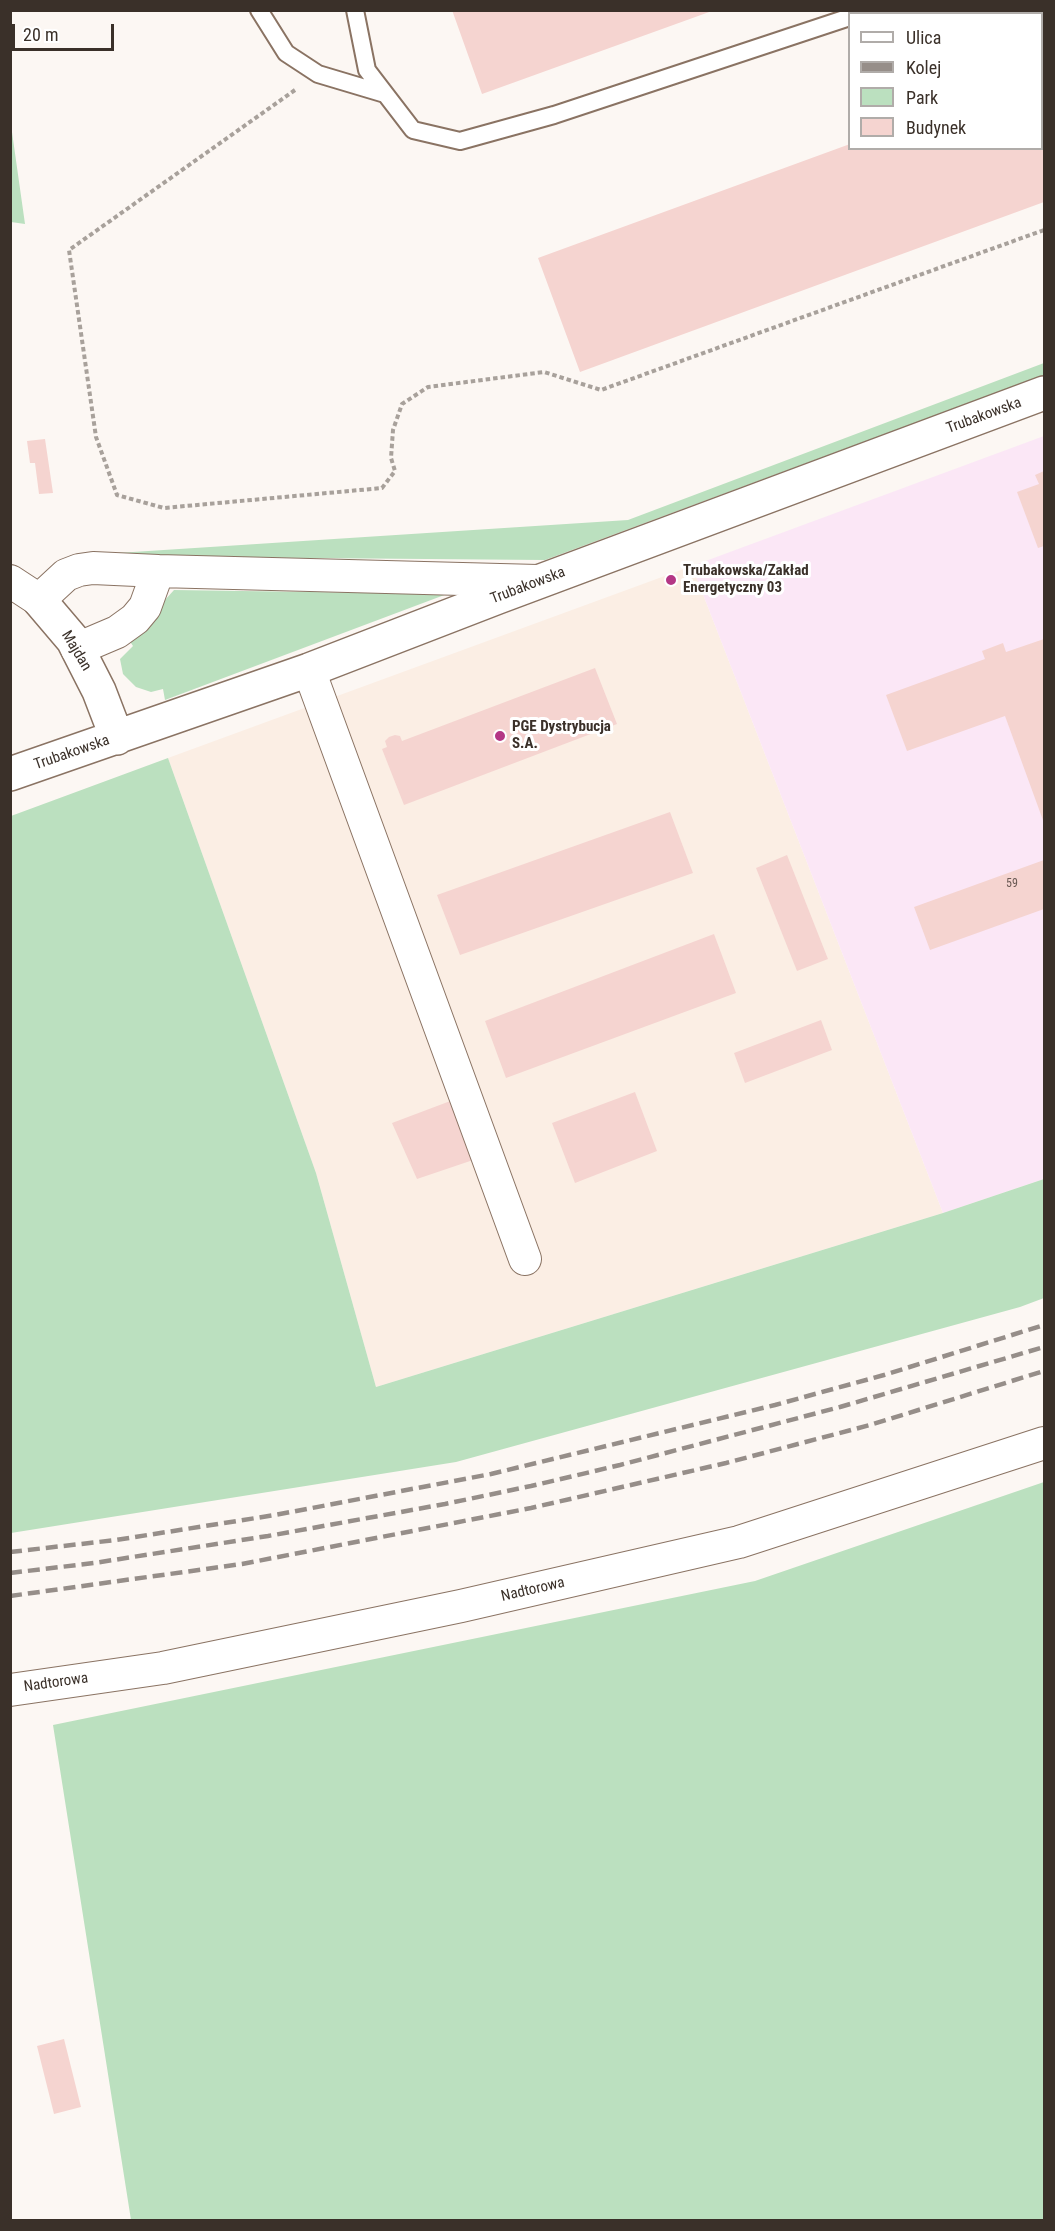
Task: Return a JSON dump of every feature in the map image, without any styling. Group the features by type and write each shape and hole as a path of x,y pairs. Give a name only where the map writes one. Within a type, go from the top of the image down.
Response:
{"street":[{"name":"Trubakowska","path":"10,774 309,670 1044,393"},
{"path":"39,600 66,575 93,568 542,581"},
{"path":"77,649 117,632 135,619 146,607 158,571"},
{"name":"Majdan","path":"10,581 39,600 73,640 99,691 117,738"},
{"path":"309,670 525,1259"},
{"name":"Nadtorowa","path":"10,1690 186,1664 462,1606 739,1542 1044,1443"}],"lane":[{"path":"259,10 286,53 318,74 385,94"},
{"path":"355,10 367,70 413,130 460,141 554,115 848,17"}],"path":[{"path":"318,74 69,250 96,437 117,495 164,508 382,488 395,471 391,458 393,430 402,404 428,387 544,372 601,390 1044,230"}],"shaded area":[{"path":"1044,436 1044,1179 943,1213 692,566"},
{"path":"692,566 943,1213 376,1387 316,1173 168,758"}],"green space":[{"path":"11,125 25,224 11,222"},
{"path":"1044,363 1044,375 545,560 71,556 628,520"},
{"path":"174,590 447,594 165,700 163,689 151,692 136,687 123,674 120,659 133,646 129,640"},
{"path":"168,758 316,1173 376,1387 943,1213 1044,1179 1044,1298 1020,1307 456,1462 11,1533 11,816"},
{"path":"1044,1482 1044,2220 131,2220 53,1725 755,1581"}],"building":[{"path":"452,10 712,10 712,11 482,94"},
{"path":"1043,72 1044,202 580,372 538,258 848,145 848,150 1043,150"},
{"path":"45,439 53,493 39,494 35,463 30,463 27,441"},
{"path":"1044,471 1044,546 1038,548 1017,492 1039,484 1035,475"},
{"path":"1044,639 1044,823 1005,716 907,751 886,695 985,659 982,651 1003,643 1006,652"},
{"name":"PGE Dystrybucja S.A.","path":"595,668 617,724 404,805 382,749 387,747 385,741 389,737 400,736 402,741"},
{"path":"670,812 693,873 460,955 437,895"},
{"path":"787,855 828,959 797,971 756,868"},
{"path":"1044,860 1044,909 930,950 914,907"},
{"path":"714,934 736,993 506,1078 485,1021"},
{"path":"821,1020 832,1050 745,1083 734,1053"},
{"path":"635,1092 657,1151 575,1183 552,1123"},
{"path":"453,1100 479,1158 417,1179 392,1123"},
{"path":"64,2039 81,2107 54,2114 37,2046"}],"railway":[{"path":"10,1552 116,1540 275,1515 491,1474 775,1405 884,1375 1044,1325"},
{"path":"10,1573 94,1563 268,1536 531,1486 840,1407 1044,1347"},
{"path":"10,1596 242,1564 531,1508 726,1463 870,1425 1044,1371"}],"place":[{"name":"Trubakowska/Zakład Energetyczny 03","path":"671,580"},
{"name":"PGE Dystrybucja S.A.","path":"500,736"}]}
